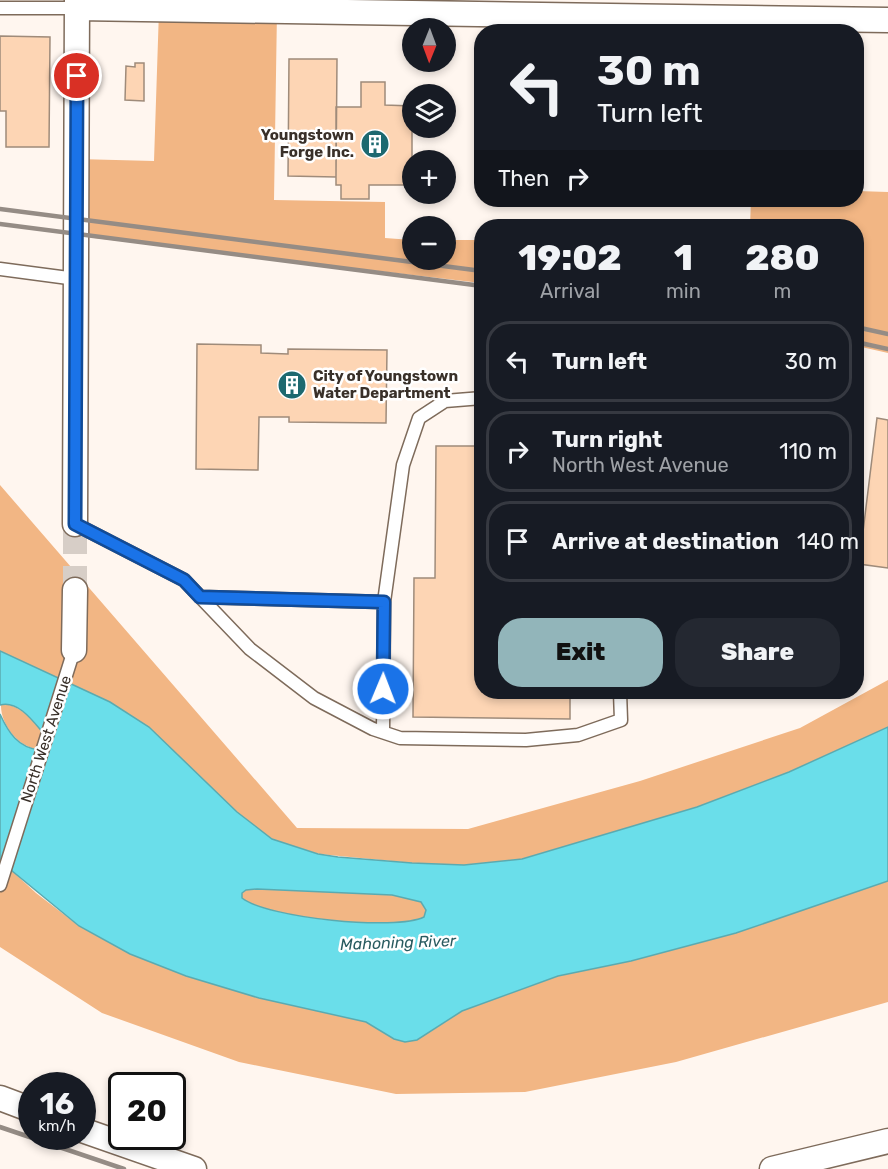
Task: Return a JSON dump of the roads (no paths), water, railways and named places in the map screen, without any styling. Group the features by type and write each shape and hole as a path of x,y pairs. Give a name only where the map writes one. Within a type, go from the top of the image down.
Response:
{"street":[{"path":"75,524 77,4 825,10 888,20"},
{"name":"North West Avenue","path":"74,650 75,590"},
{"path":"0,1098 18,1105"},
{"path":"96,1135 194,1169"},
{"path":"772,1169 888,1141"}],"lane":[{"path":"0,8 77,4"},
{"path":"0,269 76,279"},
{"path":"383,732 384,602 403,465 419,418 445,401 474,399"},
{"path":"75,524 184,580 250,649 314,698 400,738 526,740 578,735 621,720 620,699"},
{"path":"200,597 384,602"},
{"name":"North West Avenue","path":"0,885 74,650"}],"water":[{"name":"Mahoning River","path":"0,651 110,702 149,727 237,812 272,839 318,854 338,857 464,865 522,859 697,807 789,772 888,727 888,881 736,933 631,961 558,976 462,1011 417,1040 405,1042 394,1039 366,1022 259,998 186,976 130,954 79,926 0,861 0,714 10,733 32,749 40,750 44,734 19,709 7,704 0,705","holes":["257,889 392,895 421,902 426,910 424,917 387,923 332,920 277,911 242,898 242,893 246,890"]}],"tunnel":[{"path":"75,524 75,590"}],"railway":[{"path":"0,209 474,270"},
{"path":"0,224 474,285"},
{"path":"864,329 888,334"},
{"path":"864,344 888,349"},
{"path":"0,1127 124,1169"}],"place":[{"name":"Youngstown Forge Inc.","path":"375,144"},
{"name":"City of Youngstown Water Department","path":"292,385"}]}
